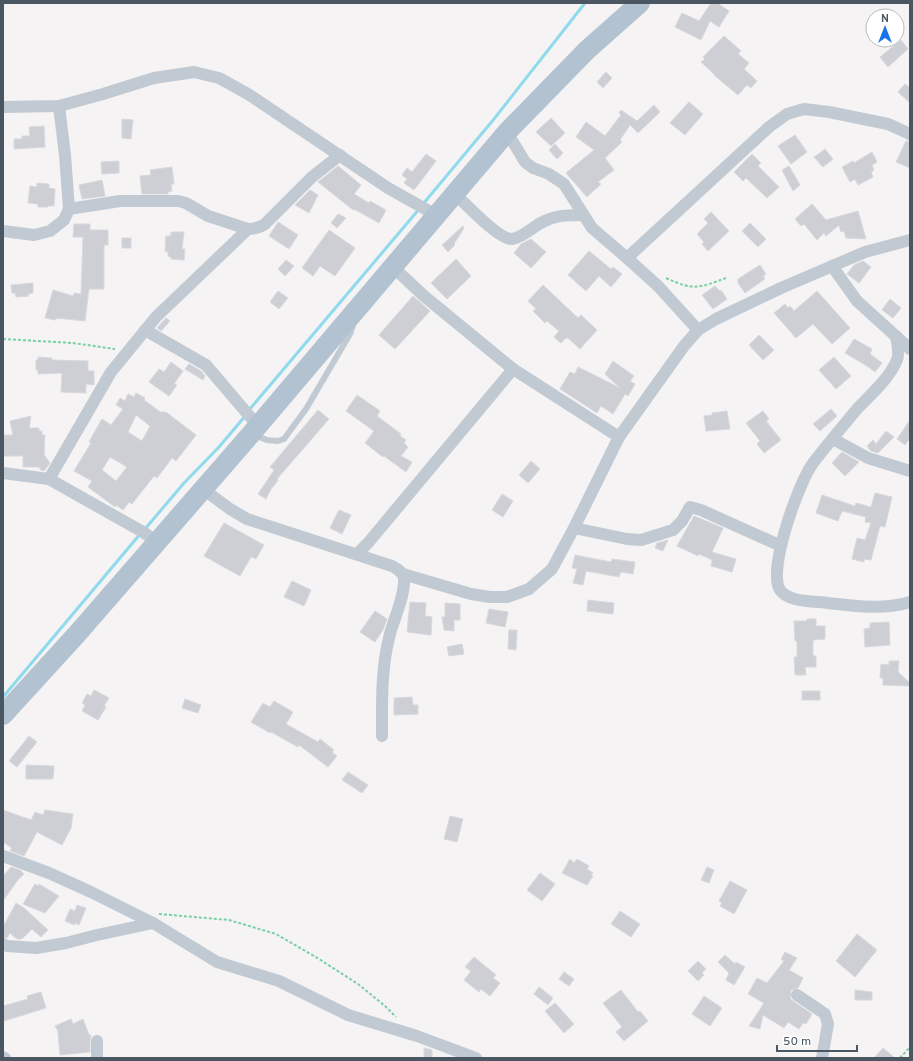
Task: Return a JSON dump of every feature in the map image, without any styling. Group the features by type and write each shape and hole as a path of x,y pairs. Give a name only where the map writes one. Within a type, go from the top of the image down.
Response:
{"main road":[{"path":"3,714 77,634 255,430 507,132 587,50 640,3"}],"street":[{"path":"3,107 59,106 154,78 194,72 219,78 248,94 388,188 436,215"},
{"path":"3,231 34,235 50,230 64,220 69,209 65,155 59,106"},
{"path":"627,258 769,127 787,114 804,109 829,112 888,124 910,134"},
{"path":"507,132 525,162 533,168 549,174 564,184 592,228 658,286 698,330"},
{"path":"69,209 120,202 178,201 186,203 208,216 248,229 260,228 312,177 340,155"},
{"path":"455,194 491,228 503,237 511,239 522,235 545,220 557,216 583,215"},
{"path":"49,479 110,372 156,317 248,229"},
{"path":"203,489 230,509 247,519 392,566 400,570 403,574 471,594 490,597 507,597 529,589 552,569 619,437 684,346 698,330 716,319 832,266 865,252 910,240"},
{"path":"832,266 856,301 910,349"},
{"path":"393,267 424,296 513,369 619,437"},
{"path":"145,330 206,365 255,430"},
{"path":"896,336 898,359 886,377 812,465 796,498 781,546 777,582 781,590 788,597 809,601 876,606 901,605 910,602"},
{"path":"357,554 513,369"},
{"path":"833,439 868,458 910,472"},
{"path":"3,473 49,479 143,532 157,542"},
{"path":"574,528 626,539 642,540 673,530 682,521 690,507 781,546"},
{"path":"368,542 371,559"},
{"path":"382,736 382,686 389,639 403,590 403,574"},
{"path":"3,856 63,879 152,918 217,962 279,982 348,1015 417,1036 476,1058"},
{"path":"3,944 7,946 36,948 66,944 152,918"},
{"path":"797,995 825,1014 828,1024 822,1058"},
{"path":"97,1058 98,1041"}],"lane":[{"path":"255,430 267,440 278,441 284,438 306,409 350,334 357,308"}],"path":[{"path":"660,275 678,284 697,288 726,278"},
{"path":"3,338 73,343 128,351"},
{"path":"152,918 229,920 276,934 358,984 396,1017"},
{"path":"900,1058 910,1047"}],"building":[{"path":"711,3 717,3 729,11 719,27 710,21 701,40 675,27 682,13 699,21"},
{"path":"724,36 741,51 738,54 749,63 744,69 757,81 751,88 747,85 738,95 701,62 705,59 703,57"},
{"path":"905,45 908,49 888,67 880,57 891,48 905,48"},
{"path":"606,72 612,78 603,88 597,82"},
{"path":"905,84 910,88 910,103 898,92"},
{"path":"689,102 703,114 685,135 670,123"},
{"path":"654,105 660,112 638,133 630,125 620,140 622,142 605,158 614,170 598,182 601,184 587,197 566,173 594,150 576,137 586,122 605,136 621,115 619,113 621,110 637,121"},
{"path":"551,118 565,133 551,146 536,132"},
{"path":"122,119 133,120 131,139 122,138"},
{"path":"44,126 45,147 14,149 14,139 22,139 22,136 30,136 29,127"},
{"path":"795,135 807,152 791,164 778,146"},
{"path":"906,141 910,141 910,168 896,162"},
{"path":"555,144 563,153 557,159 549,150"},
{"path":"825,149 833,159 823,167 814,157"},
{"path":"872,152 877,162 872,165 874,170 871,172 873,177 858,185 855,179 850,182 842,167 853,161 854,163"},
{"path":"426,154 436,161 414,190 404,183 407,179 402,175 407,168 412,172"},
{"path":"752,154 761,163 758,166 779,187 767,198 746,178 743,181 734,172"},
{"path":"119,161 119,173 102,174 101,162"},
{"path":"338,166 361,185 354,194 369,203 370,201 386,210 379,223 354,209 353,210 318,182"},
{"path":"789,166 800,185 793,191 782,170"},
{"path":"172,167 174,184 171,184 172,191 168,192 168,194 142,194 140,176 151,175 150,170"},
{"path":"102,180 105,196 82,199 79,185"},
{"path":"37,183 49,184 49,188 55,189 54,206 38,207 38,204 28,203 30,186 37,187"},
{"path":"310,190 318,195 309,213 295,205"},
{"path":"812,204 826,220 858,211 866,239 846,238 844,231 841,232 839,225 826,236 824,233 817,240 804,224 801,226 795,219"},
{"path":"711,212 729,231 708,251 702,244 704,242 697,234 708,223 704,219"},
{"path":"338,214 346,218 337,228 331,223"},
{"path":"278,222 298,235 289,249 269,236"},
{"path":"750,223 766,239 758,247 742,231"},
{"path":"74,224 90,224 90,230 108,230 108,245 104,245 104,289 89,289 85,321 45,318 53,290 73,296 74,293 81,294 83,237 73,237"},
{"path":"463,226 464,228 454,244 455,245 448,252 442,245"},
{"path":"329,230 355,248 335,276 320,266 313,276 302,268"},
{"path":"171,232 184,232 182,249 185,249 184,260 171,259 171,257 168,256 168,252 165,251 166,236 171,236"},
{"path":"122,238 131,238 131,248 122,248"},
{"path":"531,239 546,252 531,268 514,253 521,244"},
{"path":"589,251 611,269 613,267 622,274 611,287 599,276 586,291 568,275"},
{"path":"456,259 471,276 447,299 431,283"},
{"path":"286,260 294,266 285,276 278,269"},
{"path":"863,261 871,267 859,283 847,274 854,265"},
{"path":"760,265 766,274 763,276 765,279 745,293 738,283 738,279"},
{"path":"33,283 33,293 28,294 29,296 16,297 15,293 12,293 11,285"},
{"path":"543,285 578,318 581,315 597,330 580,349 568,338 561,343 554,337 559,331 547,321 545,323 533,311 536,309 528,301"},
{"path":"715,286 720,291 721,290 727,299 713,309 702,295"},
{"path":"278,291 288,298 279,309 270,302"},
{"path":"817,291 850,328 832,344 813,324 796,338 774,313 785,304 788,308 790,306 794,311"},
{"path":"413,296 430,311 395,349 379,335"},
{"path":"890,299 901,308 893,318 882,310"},
{"path":"166,318 170,321 161,331 157,328"},
{"path":"759,335 774,350 763,360 749,345"},
{"path":"854,339 872,349 870,354 882,363 875,372 845,353"},
{"path":"38,357 52,358 52,360 88,361 88,371 94,371 94,385 86,384 86,393 61,392 62,373 38,374 38,370 36,370 36,360 38,360"},
{"path":"834,357 851,376 836,389 819,370"},
{"path":"613,361 634,376 630,381 635,384 628,396 625,394 613,414 601,406 597,413 560,389 570,372 575,374 578,367 620,388 605,374"},
{"path":"171,362 183,371 174,384 177,385 169,396 149,382 159,369 164,372"},
{"path":"189,364 201,371 205,376 203,380 185,369"},
{"path":"136,393 145,398 144,400 162,413 163,411 165,413 166,412 196,435 176,461 172,458 157,478 154,476 132,504 129,502 123,510 116,505 115,507 88,487 92,481 74,471 91,443 89,442 102,419 111,425 123,409 116,405 120,398 125,401 128,394 134,397","holes":["136,415 150,426 142,441 128,432","110,457 127,467 116,481 102,470"]},
{"path":"357,395 380,411 377,416 401,434 400,436 406,440 404,443 408,447 401,456 412,462 406,472 365,443 374,431 346,411"},
{"path":"831,409 837,416 820,431 813,424"},
{"path":"318,410 329,419 277,479 278,480 272,487 266,499 258,494 274,470 270,467"},
{"path":"727,411 730,429 706,431 704,416 712,415 712,413"},
{"path":"763,411 769,419 766,421 781,440 764,453 757,444 760,441 746,423"},
{"path":"31,416 29,428 39,428 39,431 42,431 42,435 45,435 44,455 50,463 44,471 39,467 23,467 23,456 3,456 3,435 13,435 10,421"},
{"path":"910,420 910,438 905,445 897,439"},
{"path":"886,431 894,437 878,453 871,451 867,446 873,440 876,444"},
{"path":"842,452 859,462 845,476 832,463"},
{"path":"531,461 540,469 528,483 519,475"},
{"path":"875,493 892,497 885,527 880,526 871,560 864,559 864,562 852,559 857,538 865,540 871,523 865,522 866,517 842,511 838,521 816,513 822,495 855,506 856,503 871,507"},
{"path":"502,494 513,501 503,517 492,510"},
{"path":"339,510 351,515 342,534 330,528"},
{"path":"694,516 723,528 712,552 736,559 732,572 711,566 712,560 699,554 698,556 677,546"},
{"path":"224,523 264,545 256,559 251,557 240,576 204,556"},
{"path":"668,540 663,551 655,548 657,543"},
{"path":"575,555 611,562 612,559 635,562 633,574 621,572 619,577 586,571 583,585 573,583 577,569 572,568"},
{"path":"292,581 311,590 304,606 284,597"},
{"path":"588,600 614,603 613,614 587,611"},
{"path":"410,602 426,603 425,616 432,617 431,635 407,632"},
{"path":"445,603 460,604 460,620 454,620 454,631 444,630 442,617 445,617"},
{"path":"489,609 508,612 505,627 486,623"},
{"path":"375,611 387,619 383,630 375,642 360,632"},
{"path":"807,619 816,619 816,626 825,626 825,639 813,640 813,656 816,656 816,667 805,667 806,675 795,675 794,657 797,657 797,641 795,641 794,621 807,621"},
{"path":"889,622 890,645 865,647 864,629 870,628 870,623"},
{"path":"509,630 517,630 516,650 508,649"},
{"path":"462,644 464,654 449,656 447,647"},
{"path":"889,661 899,661 898,672 910,683 910,686 883,685 883,678 880,678 881,664 889,665"},
{"path":"94,690 109,698 104,706 106,707 98,720 82,711 85,705 82,703 87,694 91,696"},
{"path":"802,691 820,691 820,700 802,700"},
{"path":"412,697 413,705 418,705 418,714 394,715 394,698"},
{"path":"185,699 201,705 198,713 182,708"},
{"path":"274,701 293,712 286,724 318,742 320,739 334,750 332,752 337,756 328,767 299,745 298,747 251,722 263,703 270,707"},
{"path":"29,736 37,742 17,767 9,761"},
{"path":"26,765 54,766 53,779 26,779"},
{"path":"348,772 368,785 362,793 342,780"},
{"path":"3,810 31,820 35,812 43,815 45,810 73,814 71,828 62,845 37,832 24,856 10,851 12,848 3,842"},
{"path":"450,816 463,819 457,842 444,839"},
{"path":"570,859 574,863 577,859 589,866 587,869 593,873 591,875 593,876 587,885 562,873"},
{"path":"11,867 20,870 24,874 17,881 3,901 3,876"},
{"path":"707,867 714,870 709,883 701,880"},
{"path":"540,873 555,884 542,901 527,890"},
{"path":"730,881 747,890 734,914 720,906 722,903 719,901"},
{"path":"35,884 38,886 39,884 59,896 45,913 23,904"},
{"path":"16,903 24,908 48,930 41,937 32,929 22,939 17,939 10,933 7,938 3,937 3,927"},
{"path":"77,905 86,908 79,925 75,923 74,925 65,921 70,909 75,911"},
{"path":"620,911 640,924 631,937 611,924"},
{"path":"857,934 877,950 855,977 836,961"},
{"path":"785,952 797,958 789,970 803,978 798,988 791,990 790,998 812,1014 806,1024 803,1023 799,1029 788,1022 784,1028 763,1015 760,1029 749,1026 764,1003 748,994 757,978 767,983 784,961 781,959"},
{"path":"725,955 735,964 736,962 745,967 734,985 726,980 729,973 718,962"},
{"path":"474,957 496,975 493,978 500,983 490,996 481,989 479,992 464,980 471,971 465,967"},
{"path":"698,961 706,969 702,973 704,975 698,981 688,971"},
{"path":"564,972 574,979 569,986 559,979"},
{"path":"539,987 553,998 548,1005 534,994"},
{"path":"621,990 638,1012 640,1011 648,1021 624,1041 616,1032 622,1027 603,1003"},
{"path":"855,990 872,992 872,1000 855,1000"},
{"path":"41,992 46,1008 4,1021 3,1006 28,999 27,996"},
{"path":"704,996 722,1008 710,1026 692,1014"},
{"path":"555,1003 574,1024 564,1033 545,1011"},
{"path":"71,1019 73,1024 83,1019 89,1035 91,1035 90,1052 60,1055 58,1031 55,1026"},
{"path":"424,1048 432,1050 432,1058 424,1058"},
{"path":"883,1048 895,1058 874,1058"}],"waterway":[{"path":"423,204 494,119 585,3"},
{"path":"249,410 420,208"},
{"path":"145,529 184,483 219,447 246,415"},
{"path":"3,697 141,533"}]}
